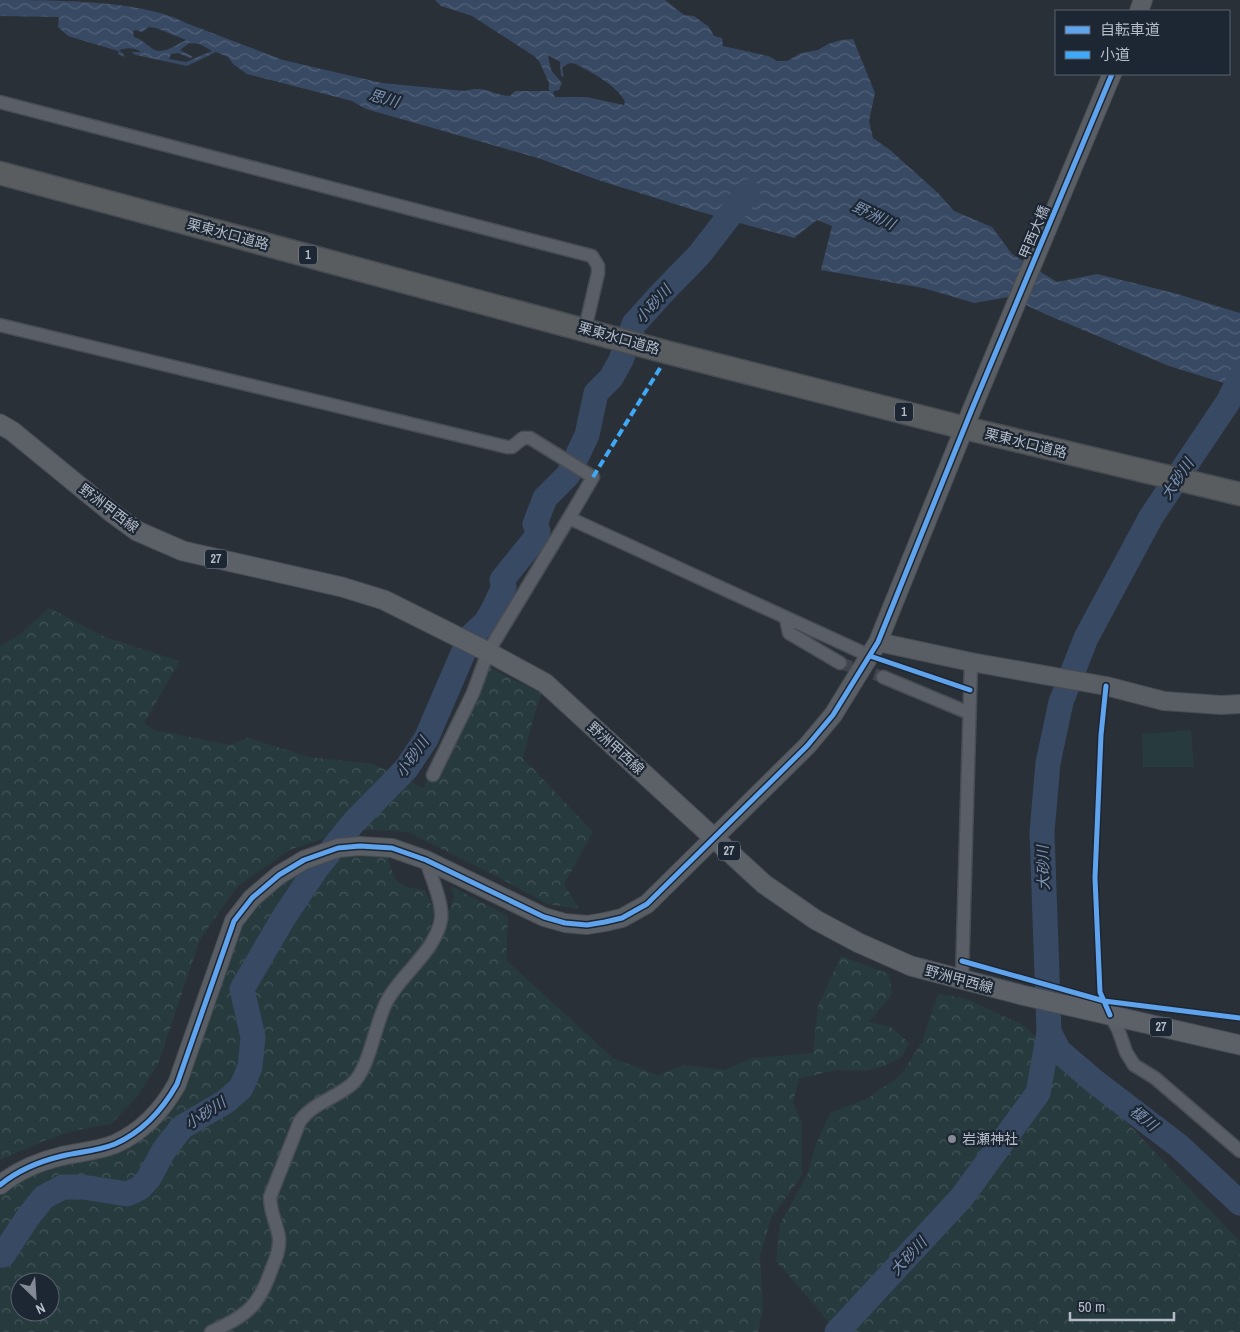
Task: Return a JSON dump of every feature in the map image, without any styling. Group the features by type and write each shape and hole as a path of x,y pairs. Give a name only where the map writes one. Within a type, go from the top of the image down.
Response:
{"highway":[{"name":"栗東水口道路","path":"0,173 666,352 965,428 1240,494"}],"main road":[{"name":"野洲甲西線","path":"0,424 12,431 111,512 138,531 183,551 342,588 384,600 545,682 764,884 816,920 859,943 911,966 1022,995 1240,1045"}],"street":[{"name":"甲西大橋","path":"0,1185 40,1163 116,1143 139,1130 156,1114 168,1100 177,1084 234,920 252,898 279,875 304,860 338,848 360,846 392,848 426,860 544,917 565,923 587,924 622,918 647,904 807,746 833,716 874,649 1112,75"},
{"path":"0,102 592,256 598,266 598,273 585,329"},
{"path":"0,325 508,447 512,447 520,439 527,437 552,450 594,477 569,518 474,645 473,692 434,775"},
{"path":"569,518 786,618 874,649 971,662 1106,686 1164,701 1221,705 1240,704"},
{"path":"786,618 789,633 840,663"},
{"path":"962,979 971,662"},
{"path":"883,677 969,713"},
{"path":"211,1332 249,1310 257,1302 265,1288 279,1249 279,1237 270,1208 270,1197 300,1121 306,1113 352,1084 361,1073 388,999 420,959 436,934 441,920 441,910 426,860"},
{"path":"1110,1015 1118,1029 1126,1052 1134,1065 1156,1078 1240,1151"}],"green space":[{"path":"49,608 105,637 180,661 144,723 154,730 230,745 248,738 309,757 373,764 423,788 488,667 542,693 523,758 593,832 564,884 579,909 547,904 408,832 353,829 289,850 237,887 200,939 159,1062 138,1096 111,1124 76,1130 41,1142 0,1160 0,646 19,635"},
{"path":"1191,730 1194,767 1143,767 1142,734"},
{"path":"388,856 392,873 398,882 408,887 425,890 434,910 426,952 442,928 454,898 451,886 508,916 506,960 613,1058 658,1075 684,1065 725,1070 752,1058 813,1053 818,1006 841,956 889,974 892,994 869,1022 891,1027 909,1043 902,1057 884,1066 866,1071 836,1070 799,1079 793,1102 802,1123 802,1175 771,1218 760,1256 763,1310 758,1332 0,1332 0,1194 34,1173 101,1156 141,1136 167,1114 186,1086 230,948 249,914 278,884 310,865 346,857"},
{"path":"938,994 964,998 1023,1025 1118,1113 1240,1242 1240,1332 835,1332 818,1309 776,1261 780,1224 808,1173 815,1147 830,1113 868,1098 901,1075 922,1042"}],"water":[{"path":"0,0 70,1 122,6 168,15 283,60 382,83 465,91 478,89 510,96 515,91 549,91 549,83 539,61 472,16 441,6 435,0 665,0 684,15 694,16 709,27 714,36 722,38 723,46 768,56 777,61 787,61 801,53 818,50 828,44 853,39 875,93 869,121 873,138 890,150 938,193 954,211 992,227 1012,254 1057,282 1097,274 1174,293 1240,313 1240,388 1169,366 1009,297 974,303 923,288 821,270 832,226 817,220 794,238 697,211 598,180 538,158 366,109 352,101 247,74 233,64 228,57 216,52 187,66 136,55 131,52 141,52 136,49 127,48 119,50 126,57 117,54 119,53 118,51 68,36 58,27 59,17 0,16","holes":["149,27 156,28 186,40 167,50 155,50 134,37 133,31 142,32","189,43 200,44 212,51 186,62 169,59 171,54 178,53 190,58 193,57 180,50","548,55 560,62 561,76 564,77 562,67 570,63 576,64 611,85 622,96 625,102 624,105 586,97 555,97 553,93 559,90 562,83 551,70"]}],"waterway":[{"name":"小砂川","path":"3,1255 28,1217 44,1197 63,1187 83,1187 127,1194 140,1188 149,1178 164,1150 182,1127 225,1102 241,1088 250,1067 253,1037 242,989 284,917 316,869 354,822 406,769 426,739 470,637 486,622 504,587 502,580 535,539 538,531 535,524 545,498 568,475 587,435 596,393 611,378 621,360 634,324 699,255 748,192"},
{"name":"大砂川","path":"837,1332 962,1197 1038,1093 1049,1032 1042,832 1048,763 1061,702 1086,638 1151,517 1228,402 1240,378"},
{"name":"榎川","path":"1049,1032 1059,1051 1094,1081 1179,1146 1240,1203"}],"tunnel":[{"path":"840,663 883,677"}],"marked path":[{"path":"593,477 662,365"}],"cycle path":[{"path":"0,1185 29,1167 62,1156 115,1144 134,1133 151,1119 177,1084 234,921 252,898 279,875 304,860 338,848 360,846 392,848 426,860 544,917 565,923 587,925 605,922 622,918 647,904 807,746 833,715 878,642 972,409 1112,75"},
{"path":"870,656 970,690"},
{"path":"1106,686 1101,735 1095,878 1100,992 1110,1015"},
{"path":"962,961 1104,1001 1240,1018"}],"place":[{"name":"岩瀬神社","path":"952,1139"}],"water label":[{"name":"思川","path":"384,98"},
{"name":"野洲川","path":"874,215"}]}
